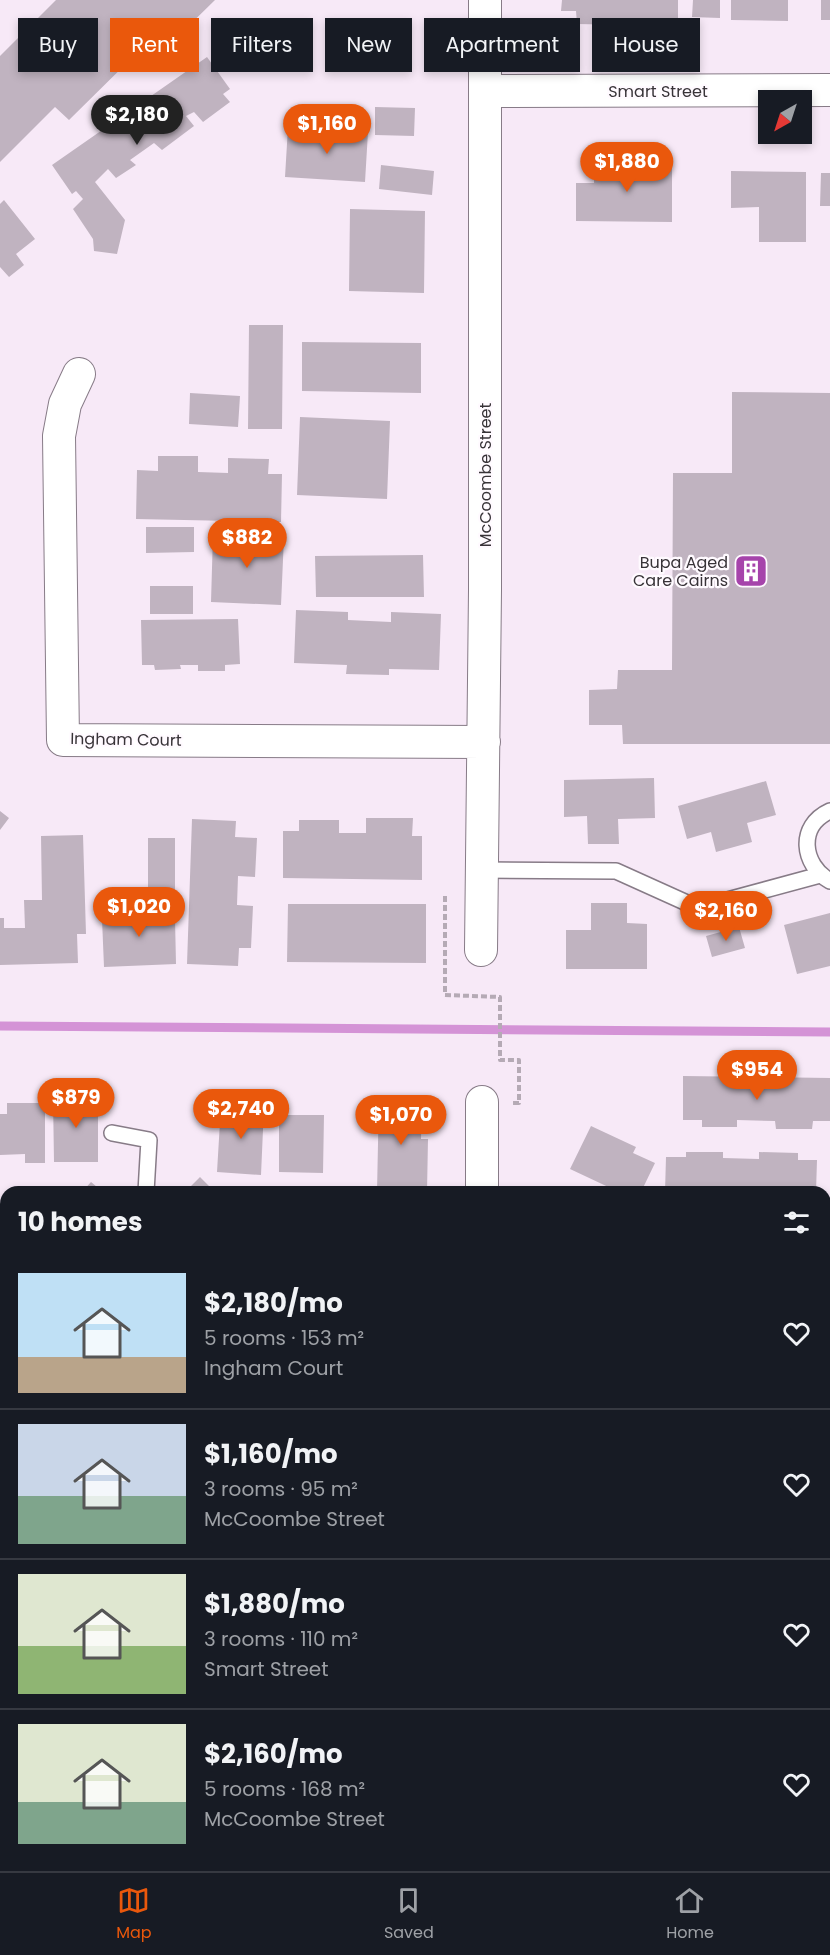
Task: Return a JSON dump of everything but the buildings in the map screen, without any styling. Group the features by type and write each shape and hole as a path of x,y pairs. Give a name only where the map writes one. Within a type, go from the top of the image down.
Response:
{"street":[{"name":"McCoombe Street","path":"481,950 484,742 485,0"},
{"name":"Smart Street","path":"486,91 830,90"},
{"name":"Ingham Court","path":"79,374 64,404 59,436 63,740 484,742"},
{"path":"482,1102 482,1186"}],"lane":[{"path":"483,870 616,871 698,908 825,878 807,854 806,841 817,819 830,811"},
{"path":"112,1133 149,1140 146,1186"}],"path":[{"path":"500,1002 500,1060 519,1060 519,1103"}],"waterway":[{"path":"0,1026 830,1032"}],"place":[{"name":"Bupa Aged Care Cairns","path":"751,571"}]}
